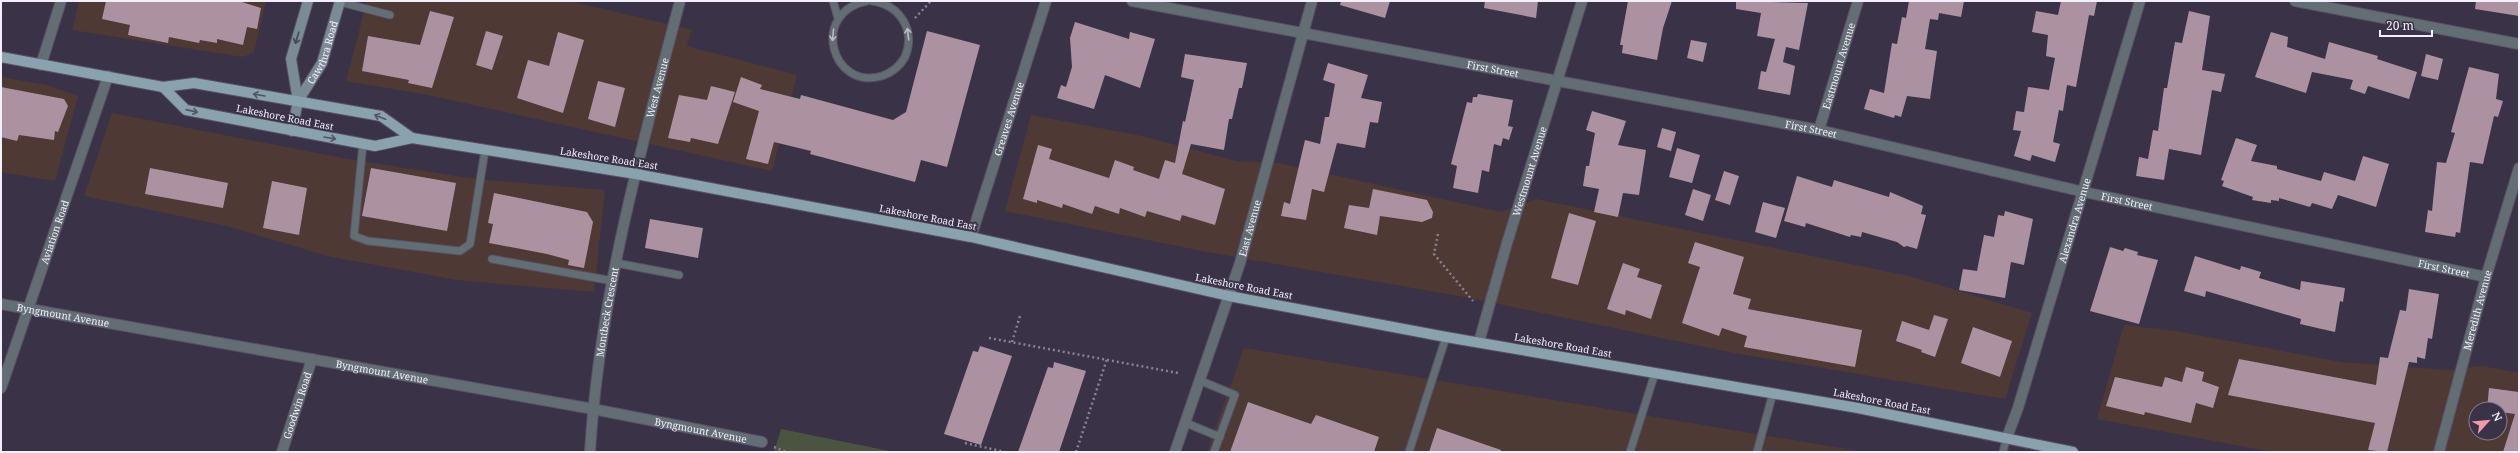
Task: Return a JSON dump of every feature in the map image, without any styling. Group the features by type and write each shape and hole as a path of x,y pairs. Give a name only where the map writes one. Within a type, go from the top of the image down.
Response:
{"main road":[{"name":"Cawthra Road","path":"292,131 298,101 291,59 308,1"},
{"name":"Cawthra Road","path":"298,101 322,63 340,2"},
{"name":"Lakeshore Road East","path":"1,57 163,87 194,83 381,116 412,138"},
{"name":"Lakeshore Road East","path":"163,87 186,110 292,131 375,146 412,138 636,174 971,237 1228,296 1446,337 1858,408 2006,440 2073,452"}],"street":[{"path":"41,64 61,1"},
{"name":"West Avenue","path":"636,174 680,1"},
{"name":"Greaves Avenue","path":"971,237 1046,1"},
{"name":"First Street","path":"1132,1 1819,130 2084,192 2486,277"},
{"name":"East Avenue","path":"1175,452 1240,263 1312,1"},
{"name":"Westmount Avenue","path":"1479,342 1489,303 1582,1"},
{"name":"Eastmount Avenue","path":"1819,130 1858,1"},
{"name":"Alexandra Avenue","path":"2006,440 2018,408 2084,192 2140,1"},
{"path":"2295,1 2519,44"},
{"name":"Aviation Road","path":"1,388 108,76"},
{"name":"Meredith Avenue","path":"2439,452 2486,277 2519,168"},
{"name":"Montbeck Crescent","path":"590,452 593,409 616,262 636,174"},
{"name":"Byngmount Avenue","path":"1,304 593,409 762,442"},
{"name":"Goodwin Road","path":"282,452 312,359"}],"lane":[{"path":"833,1 838,18"},
{"path":"867,1 857,3 846,9 838,18 834,28 834,50 846,69 866,78 888,74 897,68 908,49 907,27 892,7 882,2 872,1"},
{"path":"340,2 390,15"},
{"path":"363,143 354,236 368,241 460,250 470,244 485,150"},
{"path":"492,259 613,281"},
{"path":"616,262 679,275"},
{"path":"1409,452 1446,337"},
{"path":"1630,452 1654,373"},
{"path":"1200,381 1235,395 1214,452"},
{"path":"1757,452 1773,393"},
{"path":"1186,423 1220,437"},
{"path":"2003,452 2006,440"}],"path":[{"path":"907,27 930,1"},
{"path":"1438,234 1434,254 1473,301"},
{"path":"1012,342 1020,316"},
{"path":"989,338 1178,373"},
{"path":"1076,452 1107,359"},
{"path":"965,443 1005,452"}],"shaded area":[{"path":"79,1 266,1 254,52 243,57 72,30"},
{"path":"367,1 570,1 692,30 687,46 797,75 772,171 428,95 346,81"},
{"path":"1,77 47,85 78,96 55,181 1,172"},
{"path":"112,113 342,158 475,179 605,190 594,292 457,280 327,256 227,226 84,196"},
{"path":"1031,115 1142,136 1236,161 1278,163 1501,212 1536,199 1909,276 2032,313 2005,399 1734,353 1470,298 1207,252 1005,211"},
{"path":"2124,325 2176,331 2341,362 2446,370 2483,366 2519,373 2519,452 2272,452 2097,419"},
{"path":"1244,348 1864,452 1207,452"}],"green space":[{"path":"781,429 894,452 774,452"}],"building":[{"path":"106,1 239,1 261,8 257,29 247,27 243,45 217,39 217,43 200,40 199,43 169,37 168,43 128,35 130,25 102,19"},
{"path":"1341,1 1390,1 1385,18 1340,5"},
{"path":"1485,1 1538,1 1536,18 1484,8"},
{"path":"1628,1 1672,1 1663,28 1657,60 1622,53 1623,45 1620,45"},
{"path":"1736,1 1808,3 1799,50 1786,47 1783,62 1795,66 1790,95 1758,89 1761,71 1766,72 1775,39 1757,36 1761,13 1736,9"},
{"path":"1909,1 1964,1 1961,17 1939,13 1938,20 1930,19 1925,49 1937,51 1930,99 1907,96 1901,117 1895,115 1894,118 1864,109 1870,89 1884,93 1892,43 1897,44 1902,17 1906,18"},
{"path":"2061,1 2097,1 2094,16 2089,15 2076,87 2067,85 2063,111 2059,110 2053,142 2060,144 2055,162 2032,155 2030,161 2014,156 2021,131 2013,130 2016,111 2024,112 2028,87 2049,90 2055,58 2046,56 2048,35 2032,32 2036,11 2058,15"},
{"path":"2476,1 2519,1 2519,16 2475,9"},
{"path":"430,11 454,17 432,88 408,83 409,80 362,71 368,36 420,45"},
{"path":"2189,11 2210,16 2202,70 2225,74 2221,92 2212,90 2201,155 2169,149 2164,180 2136,176 2139,157 2148,159 2153,130 2158,131 2164,88 2167,88 2175,42 2182,43"},
{"path":"1075,22 1129,39 1130,32 1155,39 1140,88 1105,75 1094,109 1057,98 1061,85 1066,87 1072,67 1070,38"},
{"path":"486,31 503,36 492,70 476,65"},
{"path":"927,31 980,45 947,167 921,160 915,182 810,154 811,151 774,142 768,164 746,159 759,111 733,102 741,77 762,85 760,89 800,99 801,95 893,120 906,112"},
{"path":"558,32 584,40 563,113 517,98 528,60 549,66"},
{"path":"2271,32 2288,37 2287,47 2325,59 2329,42 2378,56 2377,59 2417,72 2409,99 2368,86 2365,94 2350,89 2353,80 2312,72 2306,93 2255,77"},
{"path":"1691,40 1707,43 1703,62 1687,58"},
{"path":"1185,54 1247,63 1242,88 1239,88 1232,119 1229,119 1224,150 1191,144 1182,174 1225,189 1215,225 1182,215 1180,221 1147,211 1145,217 1120,208 1119,214 1095,206 1092,214 1063,204 1062,208 1037,200 1037,203 1023,199 1038,145 1052,149 1049,159 1109,178 1115,160 1134,167 1133,170 1159,179 1165,160 1175,163 1183,121 1185,122 1194,80 1181,77"},
{"path":"2426,54 2443,59 2438,80 2421,76"},
{"path":"1328,63 1368,75 1361,98 1382,102 1378,123 1370,122 1365,148 1337,143 1324,192 1312,189 1306,220 1281,216 1284,202 1290,204 1305,140 1320,144 1325,117 1329,117 1335,84 1323,80"},
{"path":"2469,67 2499,74 2496,99 2503,101 2498,117 2494,116 2483,164 2470,162 2460,233 2456,232 2455,237 2425,232 2428,210 2432,211 2437,162 2446,163 2455,133 2451,132"},
{"path":"598,81 625,88 615,127 588,119"},
{"path":"711,86 735,92 718,144 691,138 690,142 668,138 679,95 707,100"},
{"path":"1,87 64,99 68,106 58,132 55,131 54,140 19,135 17,141 1,137"},
{"path":"1478,94 1513,100 1508,126 1513,127 1509,140 1503,138 1501,146 1494,144 1489,172 1482,170 1478,193 1453,188 1457,166 1451,164 1467,102 1472,103 1473,97 1477,97"},
{"path":"1592,111 1626,121 1618,145 1646,150 1639,195 1623,193 1618,217 1594,212 1599,189 1583,186 1586,166 1589,166 1595,133 1586,130"},
{"path":"1662,128 1676,132 1671,151 1657,147"},
{"path":"2236,138 2257,145 2251,161 2277,166 2277,169 2321,181 2324,172 2355,181 2363,156 2389,164 2376,207 2338,195 2332,209 2312,203 2310,207 2279,198 2279,201 2271,200 2271,203 2252,200 2253,197 2222,186 2224,181 2221,180"},
{"path":"1677,148 1700,155 1692,183 1669,177"},
{"path":"150,168 228,183 223,208 145,194"},
{"path":"371,168 456,183 447,231 362,216"},
{"path":"1724,171 1739,176 1730,205 1715,200"},
{"path":"1797,176 1832,187 1834,180 1889,197 1890,192 1923,206 1921,214 1926,215 1917,249 1907,246 1904,247 1897,242 1862,232 1861,237 1851,235 1850,237 1806,223 1805,227 1784,221"},
{"path":"272,181 307,188 299,235 263,228"},
{"path":"1373,189 1427,200 1433,212 1432,218 1422,222 1380,216 1377,235 1344,228 1349,205 1369,208"},
{"path":"1693,189 1711,195 1703,221 1685,215"},
{"path":"494,193 587,212 593,222 584,268 568,265 569,260 547,254 489,243 493,224 488,223"},
{"path":"1763,202 1785,208 1776,238 1755,232"},
{"path":"2005,211 2033,219 2024,265 2011,262 2005,298 1959,290 1963,269 1977,271 1984,235 1994,237 1998,215 2004,216"},
{"path":"1569,213 1596,221 1578,285 1551,278"},
{"path":"650,219 703,228 698,258 645,248"},
{"path":"1695,242 1744,257 1733,294 1751,299 1748,309 1862,330 1855,367 1744,347 1747,336 1722,328 1719,336 1682,323 1700,267 1688,263"},
{"path":"2110,247 2123,251 2125,248 2138,252 2137,255 2158,260 2139,324 2090,311"},
{"path":"2195,256 2240,270 2241,266 2261,272 2259,278 2300,290 2301,281 2345,288 2343,302 2340,301 2335,332 2300,324 2301,319 2206,291 2205,297 2184,291"},
{"path":"1623,263 1640,269 1637,277 1662,285 1651,319 1626,310 1625,315 1607,309"},
{"path":"2409,289 2439,294 2432,339 2428,338 2425,359 2417,357 2417,363 2409,362 2387,452 2368,450 2375,423 2228,395 2239,359 2376,385 2380,357 2388,358 2400,310 2406,311"},
{"path":"1934,315 1948,319 1935,357 1921,352 1922,350 1896,341 1902,321 1929,330"},
{"path":"1973,327 2012,341 2000,377 1961,363"},
{"path":"980,346 1012,356 981,445 944,434 973,351 978,352"},
{"path":"1054,362 1086,371 1059,452 1018,452 1048,367 1053,368"},
{"path":"2186,367 2204,372 2202,381 2219,387 2213,408 2196,403 2191,423 2145,412 2144,415 2106,406 2115,377 2162,387 2165,377 2182,382"},
{"path":"2489,388 2519,392 2519,452 2503,452 2506,441 2508,441 2508,436 2515,414 2508,413 2508,401 2488,401"},
{"path":"1248,402 1311,424 1316,415 1379,437 1374,452 1230,452"},
{"path":"1437,428 1501,450 1501,452 1429,452"}]}
